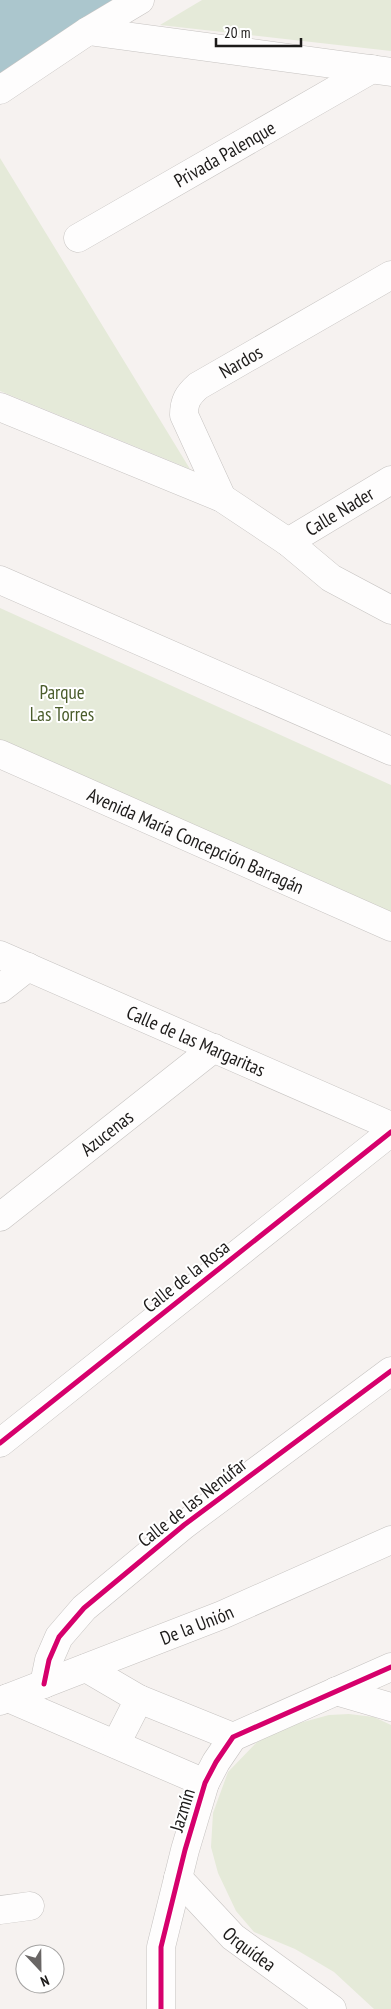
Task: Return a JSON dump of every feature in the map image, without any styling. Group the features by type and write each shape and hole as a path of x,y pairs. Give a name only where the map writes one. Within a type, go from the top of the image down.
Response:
{"street":[{"path":"0,90 88,31 140,0"},
{"path":"88,31 381,71"},
{"name":"Privada Palenque","path":"78,238 381,71"},
{"name":"Nardos","path":"222,498 184,415 185,401 190,393 198,386 391,275"},
{"path":"0,407 222,498 288,542 331,578 391,610"},
{"name":"Calle Nader","path":"288,542 391,480"},
{"path":"0,580 391,751"},
{"name":"Avenida María Concepción Barragán","path":"0,754 391,927"},
{"name":"Calle de las Margaritas","path":"0,955 391,1126"},
{"path":"0,989 28,967"},
{"name":"Azucenas","path":"0,1218 214,1048"},
{"name":"Calle de la Rosa","path":"0,1443 391,1132"},
{"name":"Calle de las Nenúfar","path":"44,1684 49,1660 59,1637 84,1608 184,1526 391,1370"},
{"name":"De la Unión","path":"4,1699 222,1615 391,1540"},
{"path":"86,1668 139,1699 233,1737 391,1667"},
{"path":"336,1691 391,1707"},
{"path":"4,1699 116,1744 205,1783"},
{"path":"116,1744 139,1699"},
{"name":"Jazmín","path":"161,2009 161,1948 178,1878 205,1783 216,1762 233,1737"},
{"name":"Orquídea","path":"178,1878 233,1936 332,2009"},
{"path":"0,1910 30,1906"}],"green space":[{"path":"202,0 391,0 391,51 160,25"},
{"path":"0,158 190,469 0,391"},
{"name":"Parque Las Torres","path":"0,608 391,785 391,918 0,742"},
{"path":"349,1714 374,1717 391,1725 391,2009 374,2009 334,1972 295,1949 254,1932 236,1911 218,1873 211,1847 213,1813 228,1772 257,1742 292,1725 329,1715"}],"water":[{"path":"0,0 139,0 0,84"}],"cycle path":[{"path":"0,1443 391,1132"},
{"path":"44,1684 49,1660 59,1637 84,1608 184,1525 391,1371"},
{"path":"161,2009 161,1947 185,1850 205,1783 216,1762 233,1737 391,1667"}]}
